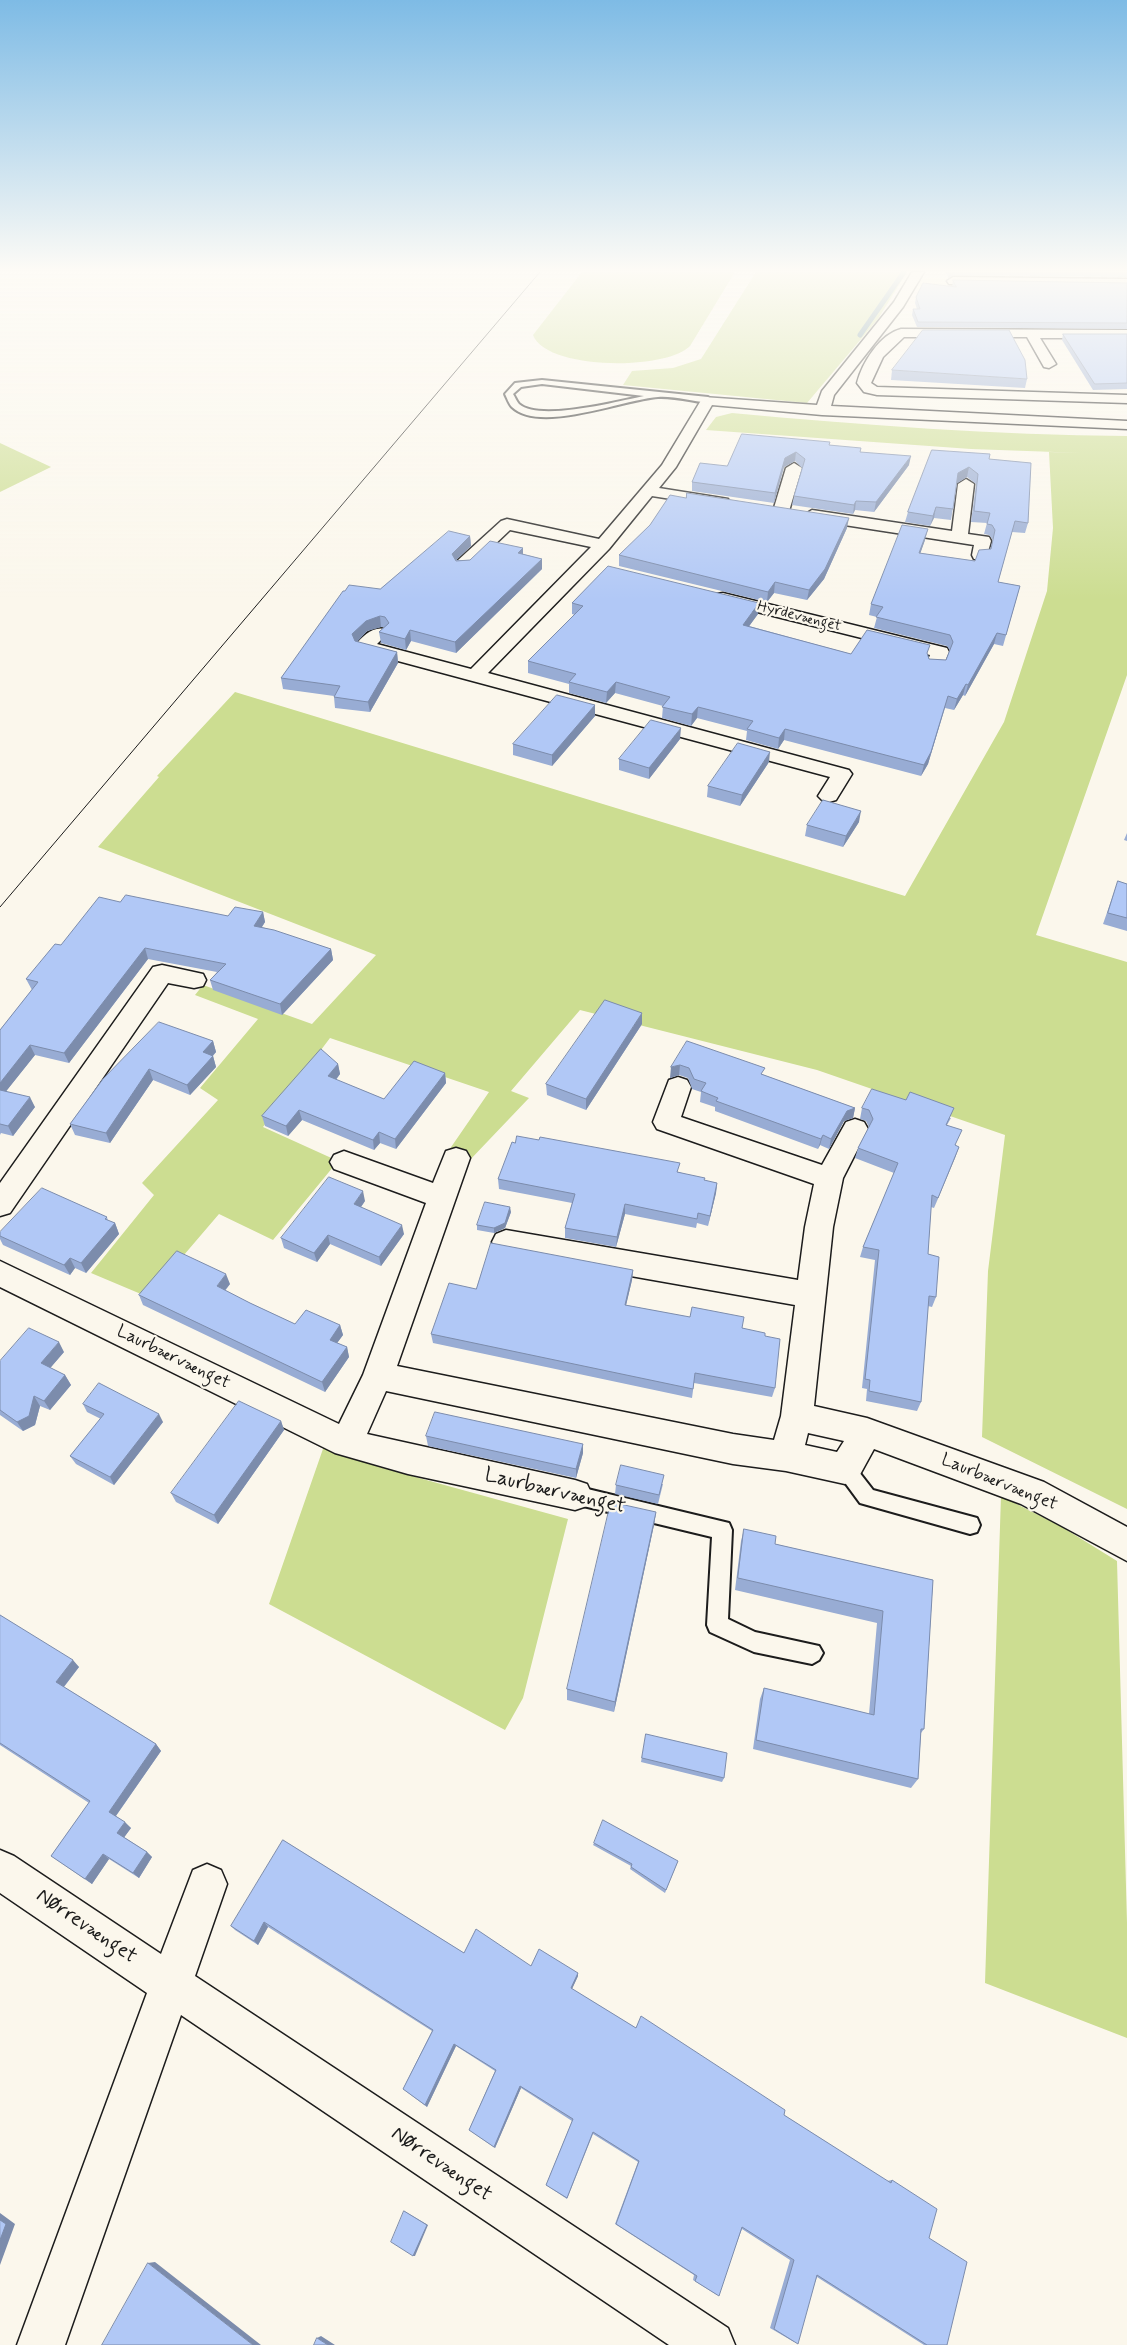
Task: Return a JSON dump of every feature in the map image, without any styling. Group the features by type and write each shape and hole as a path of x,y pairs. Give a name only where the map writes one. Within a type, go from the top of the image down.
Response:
{"street":[{"path":"822,411 826,394 836,381"},
{"path":"864,381 869,389 877,391 1127,399"},
{"path":"475,676 603,545 668,467 708,400 822,411 991,421 1127,425"},
{"path":"781,511 794,468"},
{"path":"959,537 966,484"},
{"path":"647,491 742,505"},
{"path":"762,508 983,541 980,555"},
{"path":"462,565 507,524 603,545"},
{"path":"585,564 604,569"},
{"name":"Hyrdevænget","path":"710,595 940,652 935,665"},
{"path":"379,633 364,646 842,774 829,796"},
{"path":"0,1205 162,973 194,980"},
{"path":"678,1087 666,1122 830,1178"},
{"path":"786,1456 797,1416 819,1227 830,1178 855,1129"},
{"path":"346,1443 378,1376 456,1158"},
{"path":"344,1162 442,1197"},
{"path":"506,1242 811,1295"},
{"name":"Laurbærvænget","path":"0,1273 346,1443 408,1460 575,1495"},
{"path":"378,1376 733,1449 786,1456 845,1469 867,1432"},
{"name":"Laurbærvænget","path":"797,1416 867,1432 1032,1493 1127,1545"},
{"name":"Nørrevænget","path":"0,1870 711,2345"},
{"path":"40,2345 207,1884"}],"lane":[{"path":"657,395 566,413 535,412 514,404 510,399 510,391 518,385 532,382 708,400"},
{"path":"514,404 532,408 556,408 632,392"},
{"path":"845,1469 867,1497 970,1525"},
{"name":"Laurbærvænget","path":"575,1495 722,1530 718,1625 754,1642 812,1653"}],"green space":[{"path":"625,381 825,381 807,403 623,385"},
{"path":"732,413 929,429 1127,436 1127,675 1036,935 1127,962 1127,1509 982,1437 988,1271 1005,1135 817,1070 580,1010 511,1091 529,1098 468,1162 447,1153 489,1092 330,1038 263,1127 338,1161 273,1240 219,1214 148,1297 91,1273 154,1195 142,1183 218,1100 200,1088 258,1019 195,995 203,985 312,1024 376,955 98,847 159,777 157,776 235,692 905,896 1004,722 1047,591 1053,528 1049,452 1083,453 971,449 706,430 716,417"},
{"path":"0,443 51,467 0,492"},
{"path":"324,1446 379,1467 568,1519 523,1698 505,1730 269,1604"},
{"path":"1001,1496 1062,1527 1117,1561 1127,1923 1127,2038 985,1983"}],"building":[{"path":"1093,381 1127,381 1127,383 1095,384"},
{"path":"742,434 830,442 829,445 861,448 860,452 911,456 876,502 856,501 854,505 794,496 805,459 796,452 785,458 775,493 692,482 700,463 727,466"},
{"path":"932,450 990,454 989,459 1031,463 1028,523 1015,521 998,582 1020,586 1006,635 997,633 968,685 966,684 957,699 948,696 931,752 924,765 785,729 779,738 747,729 753,721 698,707 692,714 662,707 670,697 616,682 607,692 569,682 576,674 528,661 583,606 572,603 608,566 759,603 743,625 851,654 867,630 930,645 927,653 929,659 946,660 953,642 950,635 876,617 883,607 871,604 902,525 928,529 919,553 975,561 979,550 991,549 995,530 992,525 987,524 990,513 974,511 978,474 969,467 958,473 953,509 936,507 933,516 908,512"},
{"path":"687,493 849,518 825,569 809,590 775,582 768,592 619,555 650,525 670,495 686,498"},
{"path":"449,531 470,536 452,554 456,561 470,560 490,541 523,548 518,553 542,559 455,642 410,630 405,639 379,632 389,623 385,617 380,616 366,621 352,634 355,641 397,652 368,702 334,697 340,686 281,678 349,585 380,589"},
{"path":"557,695 595,705 552,755 513,744"},
{"path":"651,720 681,728 649,768 619,759"},
{"path":"738,743 770,752 742,795 708,786"},
{"path":"823,800 861,811 846,836 807,825"},
{"path":"1118,881 1127,884 1127,918 1108,913"},
{"path":"126,895 228,916 235,907 263,912 254,926 274,930 331,949 280,1004 210,980 226,964 145,948 64,1053 30,1045 0,1083 0,1030 38,982 26,979 55,944 61,945 99,897 120,902"},
{"path":"605,1000 642,1013 586,1099 546,1084"},
{"path":"159,1022 213,1041 203,1052 213,1056 187,1085 149,1069 106,1133 70,1124 103,1079"},
{"path":"687,1041 765,1068 761,1074 855,1108 847,1111 831,1139 823,1135 821,1139 716,1101 718,1098 701,1091 706,1083 694,1079 689,1068 680,1065 671,1067"},
{"path":"321,1049 338,1064 328,1076 384,1099 414,1061 445,1073 395,1139 379,1132 373,1140 299,1110 286,1126 262,1116"},
{"path":"872,1089 906,1100 910,1092 954,1108 946,1125 962,1130 955,1145 959,1147 938,1198 932,1195 928,1254 939,1257 936,1297 929,1296 921,1402 869,1391 870,1380 865,1379 879,1250 863,1247 898,1163 858,1148 873,1119 869,1110 862,1108"},
{"path":"0,1090 30,1097 8,1126 0,1124"},
{"path":"517,1136 539,1140 540,1137 680,1163 677,1172 705,1178 704,1180 717,1183 710,1216 698,1213 697,1219 625,1204 617,1237 565,1228 575,1194 498,1179 512,1142 515,1143"},
{"path":"329,1177 363,1191 354,1204 402,1225 379,1257 328,1235 314,1253 281,1238"},
{"path":"42,1188 107,1217 105,1219 115,1223 81,1263 70,1258 64,1265 0,1236 0,1232"},
{"path":"485,1202 510,1207 505,1223 494,1228 477,1225"},
{"path":"491,1243 633,1270 625,1305 690,1317 692,1307 744,1317 742,1328 765,1333 765,1336 780,1339 775,1388 695,1373 693,1389 431,1334 449,1283 476,1289"},
{"path":"177,1251 226,1274 217,1286 295,1324 306,1310 340,1325 330,1340 347,1347 322,1382 139,1295"},
{"path":"29,1328 59,1342 41,1363 65,1375 44,1401 34,1396 29,1416 17,1422 0,1410 0,1361"},
{"path":"99,1383 159,1414 110,1477 70,1456 104,1414 83,1404"},
{"path":"239,1401 281,1421 214,1515 171,1493"},
{"path":"435,1412 583,1444 576,1469 426,1436"},
{"path":"621,1465 664,1475 659,1495 616,1485"},
{"path":"611,1502 656,1512 615,1702 567,1689"},
{"path":"744,1529 776,1536 775,1544 933,1580 924,1729 921,1729 918,1779 756,1740 764,1688 874,1715 883,1611 738,1578"},
{"path":"0,1615 73,1660 56,1682 156,1744 109,1812 125,1822 117,1833 147,1852 133,1873 103,1854 85,1879 51,1856 90,1801 0,1743"},
{"path":"646,1734 727,1753 724,1778 642,1758"},
{"path":"603,1820 678,1861 666,1890 631,1867 632,1864 594,1843"},
{"path":"283,1840 464,1953 476,1929 531,1966 539,1949 578,1973 571,1988 636,2028 641,2016 785,2110 784,2115 891,2183 892,2180 937,2209 929,2238 967,2262 947,2345 927,2345 817,2275 798,2344 774,2329 794,2260 742,2227 719,2296 695,2281 697,2276 616,2224 639,2161 593,2132 567,2198 546,2185 573,2119 520,2086 494,2147 469,2130 496,2070 454,2044 425,2105 403,2089 433,2030 264,1922 254,1941 231,1926"},
{"path":"404,2211 427,2225 413,2256 391,2242"},
{"path":"0,2220 6,2224 0,2240"},
{"path":"148,2263 253,2345 102,2345"},
{"path":"317,2338 328,2345 314,2345"}],"tram line":[{"path":"0,907 447,381"}]}
